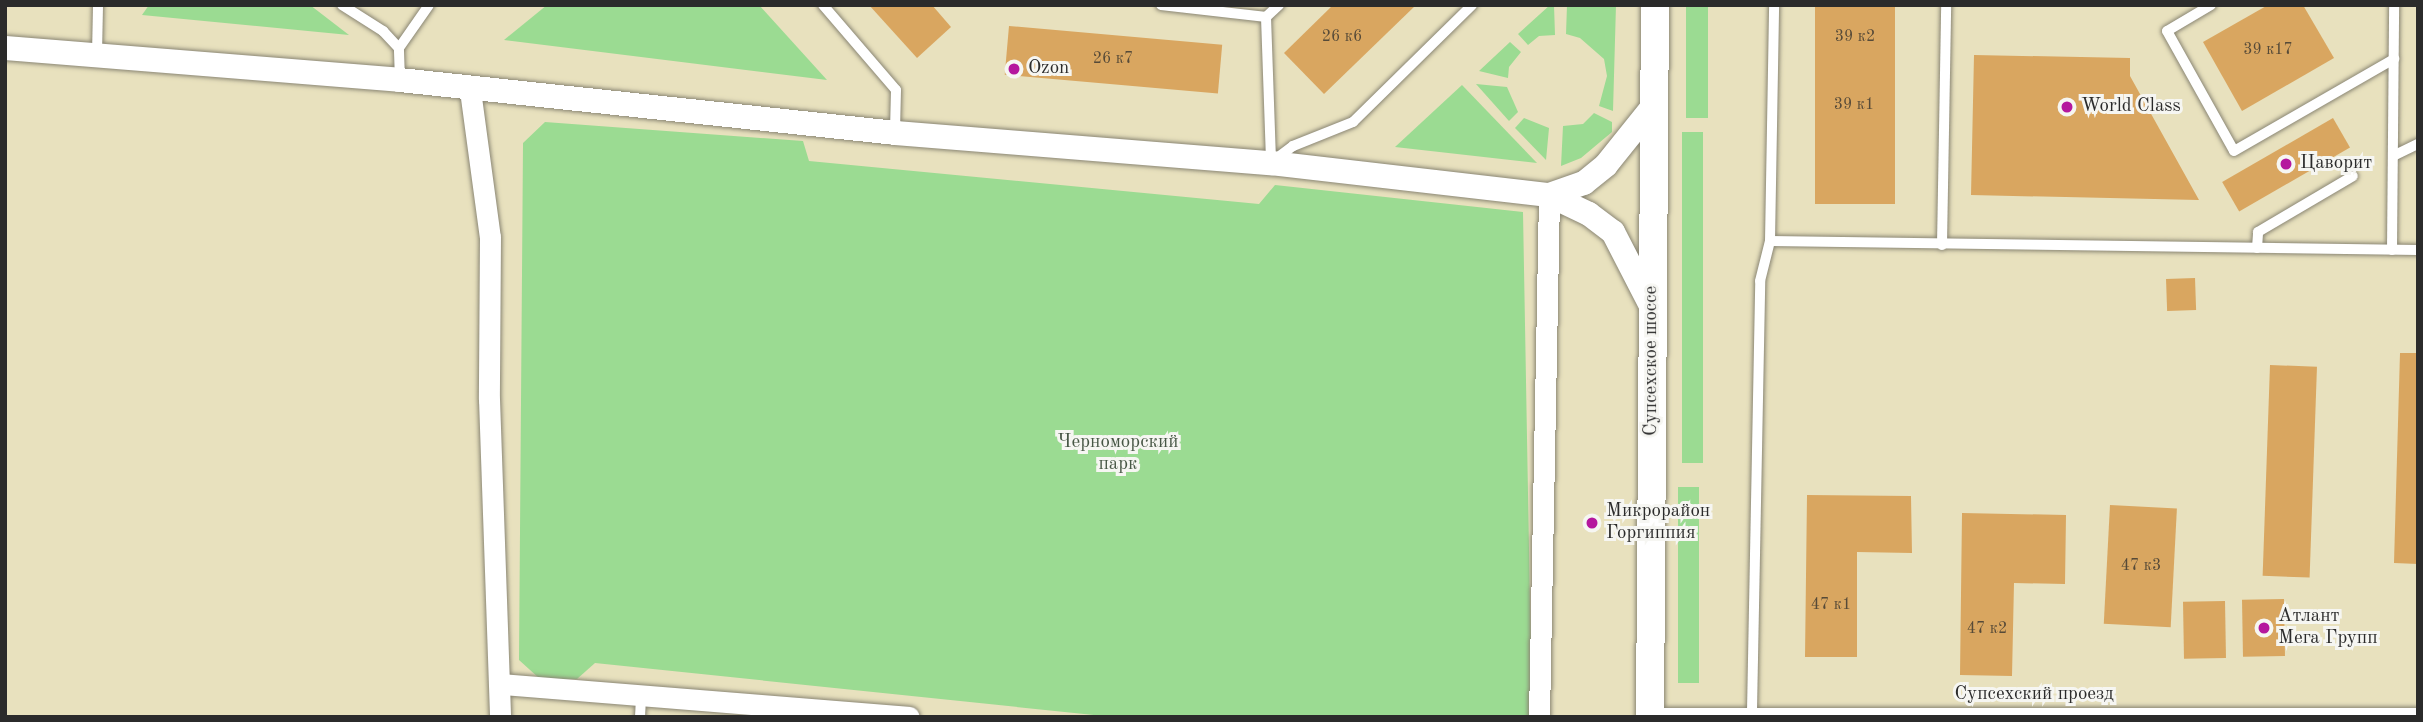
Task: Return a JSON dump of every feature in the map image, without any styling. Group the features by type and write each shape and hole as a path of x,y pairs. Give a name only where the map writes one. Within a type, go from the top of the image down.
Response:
{"main road":[{"name":"Супсехское шоссе","path":"1650,715 1655,5"}],"street":[{"path":"5,48 400,80 470,90 895,133 1271,163 1549,195 1590,214 1613,232 1653,309"},
{"path":"470,90 490,237 489,399 501,684 500,717"},
{"path":"1549,195 1584,183 1606,165 1654,105"},
{"path":"1539,717 1549,195"},
{"path":"501,684 640,708 909,717"}],"lane":[{"path":"342,5 383,31 399,48"},
{"path":"400,80 399,48 429,5"},
{"path":"823,5 896,90 895,133"},
{"path":"1161,5 1266,17 1279,5"},
{"path":"1271,163 1293,146 1353,122 1472,5"},
{"path":"1752,711 1760,281 1770,241 1774,5"},
{"path":"1942,245 1946,5"},
{"path":"2211,5 2167,31 2234,151 2394,59"},
{"path":"2392,250 2394,5"},
{"path":"95,7 97,54"},
{"path":"1266,17 1271,163"},
{"path":"2393,156 2418,144"},
{"path":"2257,248 2258,232 2353,176"},
{"path":"1770,241 2418,250"},
{"name":"Супсехский проезд","path":"1650,715 1752,711 2418,713"}],"green space":[{"path":"149,5 310,5 349,35 142,15"},
{"path":"547,5 759,5 827,80 504,40"},
{"path":"1550,5 1554,5 1555,35 1539,36 1528,45 1518,34"},
{"path":"1567,5 1616,5 1613,111 1599,106 1607,76 1604,59 1580,38 1566,34"},
{"path":"1686,5 1708,5 1708,118 1686,118"},
{"path":"1510,42 1521,52 1509,67 1508,78 1479,71"},
{"path":"1476,84 1507,87 1518,112 1509,121"},
{"path":"1462,85 1537,163 1395,147"},
{"path":"1594,113 1612,122 1612,132 1581,158 1561,166 1563,126 1583,124"},
{"path":"1524,118 1549,128 1546,160 1515,128"},
{"name":"Черноморский парк","path":"545,122 803,141 809,161 1259,204 1275,185 1523,212 1532,717 1113,717 595,663 577,679 540,679 519,660 523,143"},
{"path":"1682,132 1703,132 1703,463 1682,463"},
{"path":"1678,487 1699,487 1699,683 1678,683"}],"building":[{"path":"869,5 932,5 951,27 917,58"},
{"path":"1333,5 1416,5 1324,94 1284,53"},
{"path":"1815,5 1895,5 1895,204 1815,204"},
{"path":"2268,5 2303,5 2334,58 2242,111 2203,42"},
{"path":"1009,26 1222,45 1218,93 1005,75"},
{"path":"1974,55 2130,58 2130,76 2199,200 1971,195"},
{"name":"Цаворит","path":"2333,118 2350,147 2239,211 2222,182"},
{"path":"2195,278 2196,310 2167,311 2166,279"},
{"path":"2400,353 2418,353 2418,564 2394,563"},
{"path":"2270,365 2317,367 2310,578 2263,576"},
{"path":"1807,495 1911,496 1912,553 1857,552 1857,657 1805,657"},
{"path":"2110,505 2177,509 2171,627 2104,624"},
{"path":"1962,513 2066,515 2065,584 2014,583 2012,676 1960,675"},
{"name":"Атлант Мега Групп","path":"2284,599 2285,656 2243,657 2242,600"},
{"path":"2225,601 2226,658 2184,659 2183,602"}],"place":[{"name":"Ozon","path":"1014,69"},
{"name":"World Class","path":"2067,107"},
{"name":"Цаворит","path":"2286,164"},
{"name":"Микрорайон Горгиппия","path":"1592,523"},
{"name":"Атлант Мега Групп","path":"2264,628"}]}
